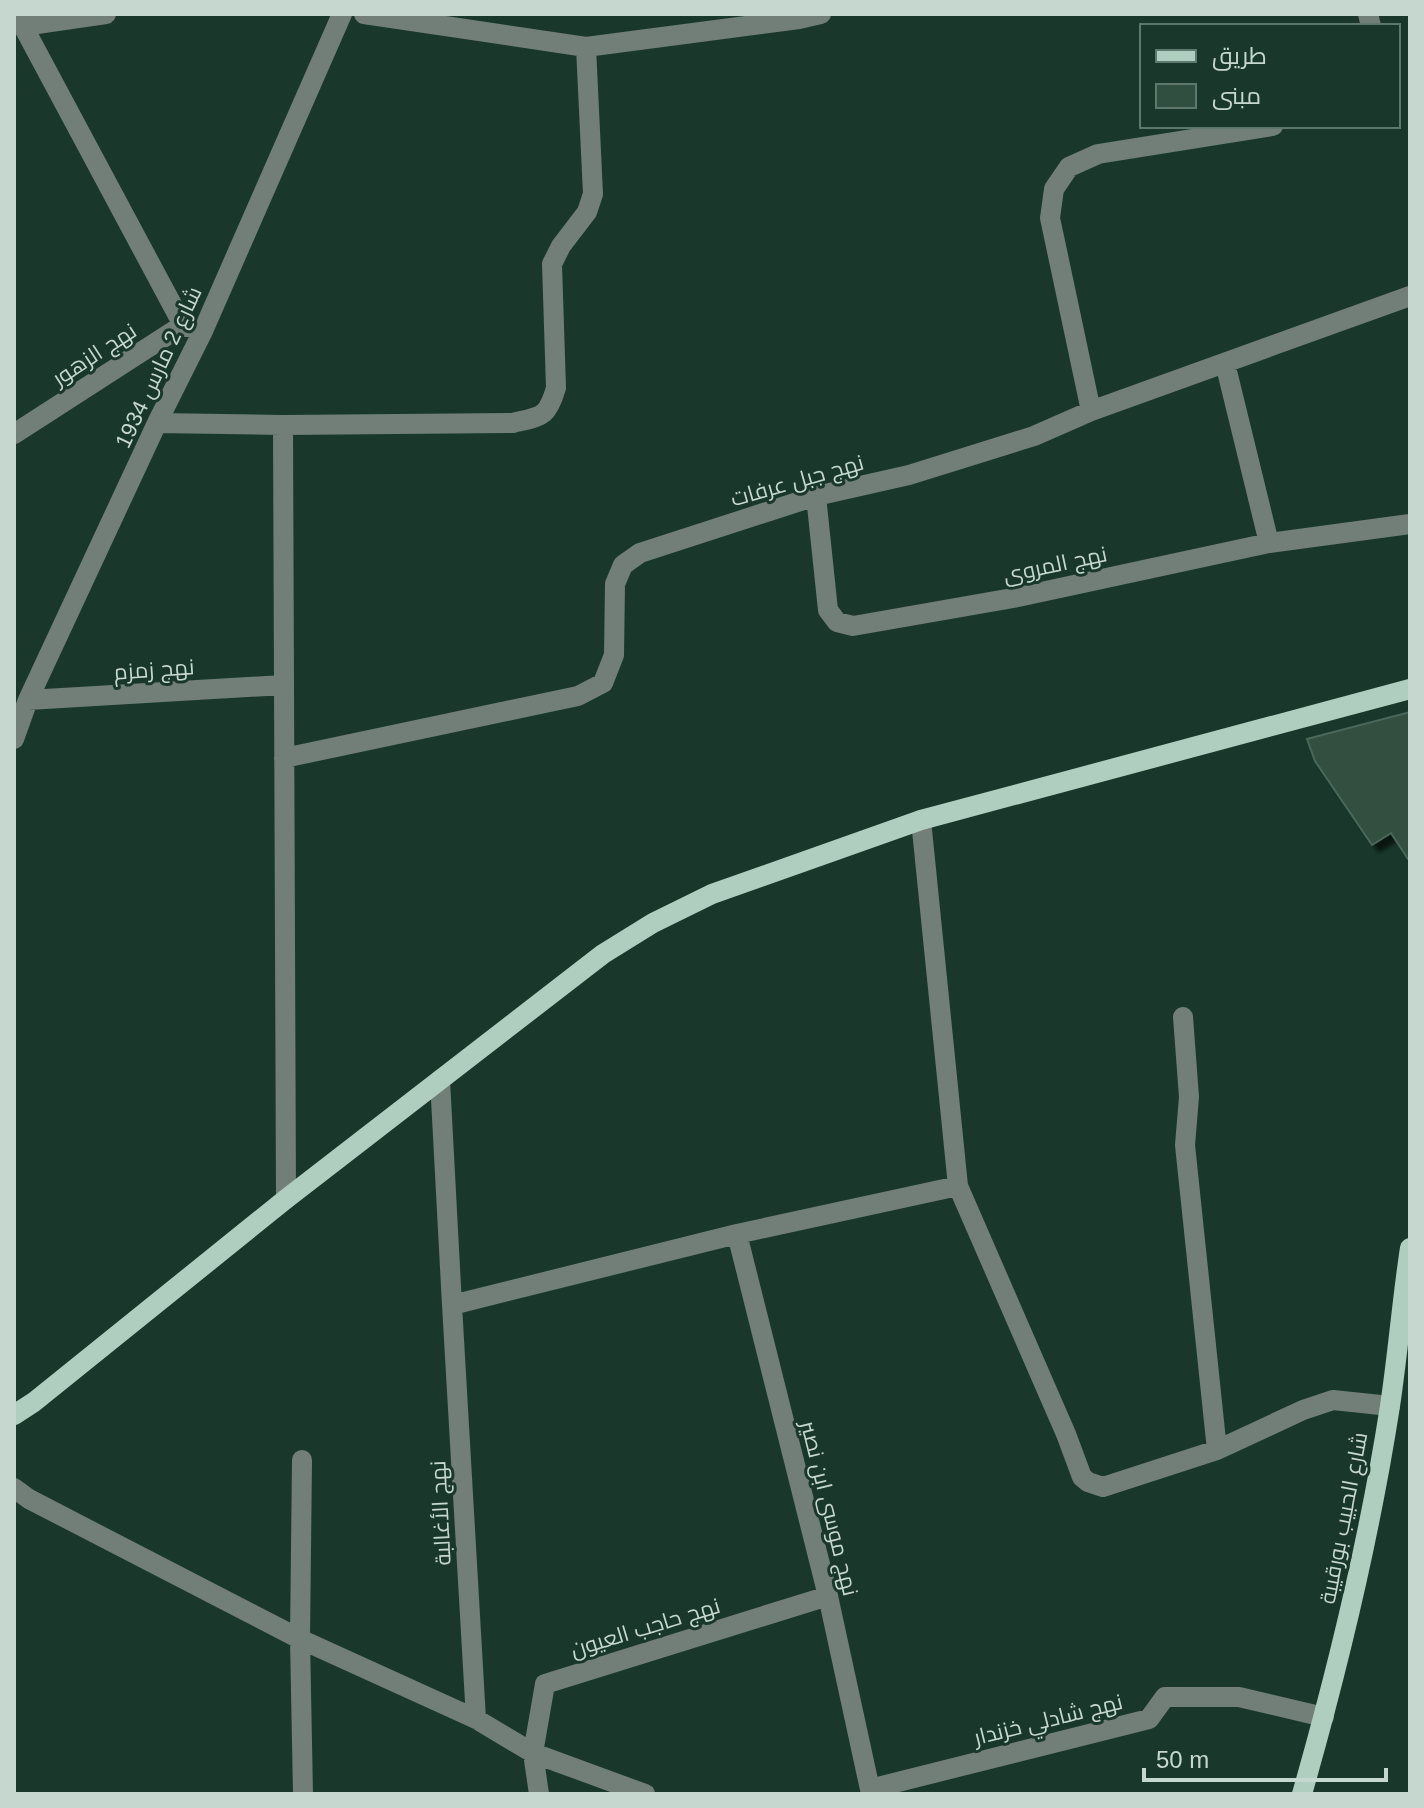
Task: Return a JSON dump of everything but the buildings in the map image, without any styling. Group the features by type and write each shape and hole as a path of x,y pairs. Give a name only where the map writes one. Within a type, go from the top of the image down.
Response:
{"main road":[{"path":"14,1415 286,1199 603,954 653,923 726,889 921,820 1410,689"},
{"name":"شارع الحبيب بورقيبة","path":"1302,1794 1324,1717 1359,1565 1390,1406 1410,1248"}],"street":[{"path":"106,14 19,20 193,328"},
{"name":"شارع 2 مارس 1934","path":"14,739 28,700 157,423 193,328 342,14"},
{"path":"364,14 586,47 821,14"},
{"path":"157,423 513,423 541,416 550,407 556,388 552,264 561,246 587,212 593,194 586,47"},
{"path":"1091,411 1050,218 1054,189 1069,167 1098,154 1260,128"},
{"name":"نهج جبل عرفات","path":"284,758 578,696 603,683 614,655 615,584 623,565 640,553 816,496 909,475 1034,436 1091,411 1410,296"},
{"name":"نهج الزهور","path":"14,434 193,328"},
{"path":"1225,363 1269,543"},
{"path":"283,425 286,1199"},
{"name":"نهج المروى","path":"816,496 828,610 837,622 853,626 1018,597 1269,543 1410,524"},
{"name":"نهج زمزم","path":"28,700 283,685"},
{"path":"921,820 958,1186 1082,1477 1103,1487 1217,1450 1303,1410 1333,1400 1390,1406"},
{"path":"1183,1017 1189,1097 1185,1145 1217,1450"},
{"name":"نهج الأغالبة","path":"440,1080 476,1719"},
{"path":"452,1305 737,1234 958,1186"},
{"name":"نهج موسى ابن نصير","path":"737,1234 828,1596 870,1791"},
{"path":"302,1460 300,1639 303,1794"},
{"path":"14,1488 29,1499 300,1639 476,1719 533,1753 645,1794"},
{"name":"نهج حاجب العيون","path":"533,1753 545,1684 828,1596"},
{"name":"نهج شادلي خزندار","path":"870,1791 1149,1719 1165,1697 1239,1697 1324,1717"},
{"path":"533,1753 539,1794"}]}
